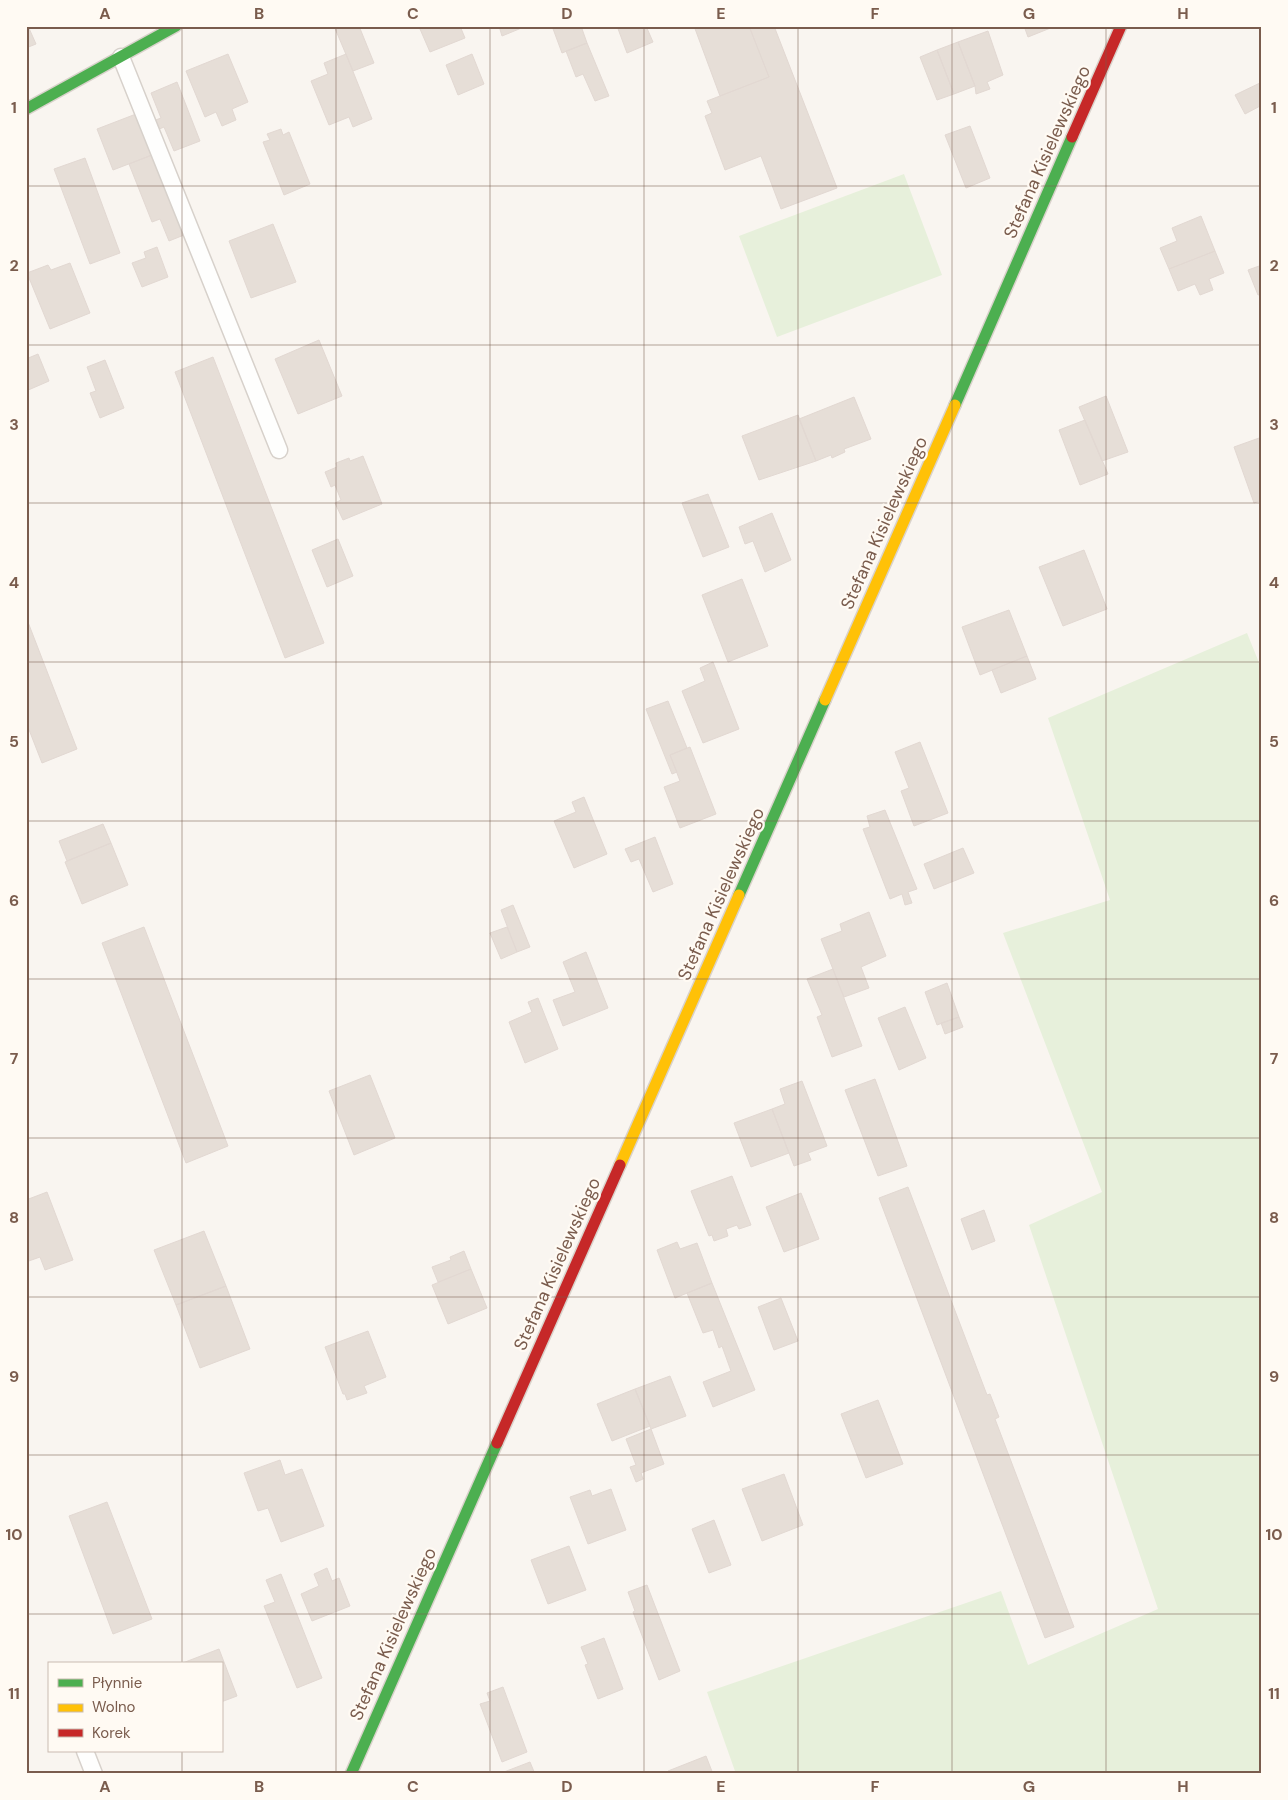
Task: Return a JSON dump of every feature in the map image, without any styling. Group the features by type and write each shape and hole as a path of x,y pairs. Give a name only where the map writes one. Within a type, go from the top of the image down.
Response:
{"main road":[{"path":"26,109 176,26"},
{"name":"Stefana Kisielewskiego","path":"350,1774 703,978 1121,26"}],"lane":[{"path":"121,57 279,450"},
{"path":"85,1752 94,1774"}],"green space":[{"path":"904,174 942,275 777,337 739,236"},
{"path":"1247,633 1262,670 1262,1774 736,1774 707,1692 1001,1591 1028,1665 1158,1609 1029,1225 1102,1192 1003,933 1110,900 1048,718"}],"building":[{"path":"26,26 28,26 36,44 26,48"},
{"path":"334,26 359,26 374,63 353,71"},
{"path":"427,26 460,26 465,38 430,52 420,29"},
{"path":"499,26 524,26 524,27 502,36"},
{"path":"552,26 581,26 587,43 562,53"},
{"path":"617,26 646,26 653,42 627,53"},
{"path":"694,26 749,26 769,77 720,96"},
{"path":"749,26 774,26 837,188 781,209 761,156 725,170 705,116 712,113 707,101 769,77"},
{"path":"1024,26 1053,26 1053,27 1028,37"},
{"path":"988,31 1003,75 987,82 990,89 976,94 975,86 958,42"},
{"path":"958,42 975,86 954,94 937,50"},
{"path":"587,43 609,96 595,101 583,74 576,77 566,51"},
{"path":"937,50 954,94 937,100 920,57"},
{"path":"228,54 248,102 232,109 236,120 222,126 216,112 205,117 186,71"},
{"path":"346,54 372,119 353,127 349,117 329,125 311,81 328,74 324,63"},
{"path":"472,54 484,84 458,95 446,65"},
{"path":"177,82 200,141 174,151 164,127 157,130 153,121 161,118 151,93"},
{"path":"1262,82 1262,105 1245,114 1235,95"},
{"path":"136,114 152,155 113,170 97,129"},
{"path":"970,126 990,178 966,188 945,135"},
{"path":"281,129 283,135 289,132 310,184 284,195 263,142 270,140 267,134"},
{"path":"152,155 184,235 169,241 160,219 152,222 129,164"},
{"path":"85,158 120,253 90,264 54,169"},
{"path":"1201,216 1215,251 1169,269 1160,248 1177,241 1172,228"},
{"path":"273,224 296,282 251,298 229,241"},
{"path":"157,247 168,277 142,287 132,263 146,258 144,252"},
{"path":"1215,251 1224,273 1209,279 1213,290 1200,295 1195,284 1178,291 1169,269"},
{"path":"70,263 90,313 50,329 27,273 48,265 51,270"},
{"path":"1262,265 1262,294 1258,295 1248,270"},
{"path":"319,340 342,396 298,414 275,359"},
{"path":"38,354 49,381 26,391 26,359"},
{"path":"213,357 324,643 285,658 175,372"},
{"path":"105,360 124,408 100,418 90,393 96,391 87,367"},
{"path":"1106,396 1128,452 1102,461 1079,407"},
{"path":"854,397 871,439 844,449 845,452 832,458 831,455 816,461 799,419"},
{"path":"798,415 816,461 759,480 742,436"},
{"path":"1085,420 1108,474 1080,485 1059,430"},
{"path":"1262,437 1262,500 1254,503 1234,447"},
{"path":"363,456 382,504 343,520 335,503 341,500 335,485 331,487 325,472 337,467 336,463 349,458 350,461"},
{"path":"708,494 729,547 703,557 682,503"},
{"path":"772,513 791,560 765,572 753,541 745,544 739,527"},
{"path":"338,539 353,576 327,587 312,550"},
{"path":"1084,550 1107,609 1063,626 1039,567"},
{"path":"742,579 768,646 728,662 702,595"},
{"path":"1009,610 1027,656 980,675 962,627"},
{"path":"26,617 77,749 42,763 26,722"},
{"path":"1027,656 1036,679 1001,693 992,670"},
{"path":"713,662 739,729 703,743 682,691 705,681 700,668"},
{"path":"668,701 687,748 670,755 677,772 672,774 646,709"},
{"path":"920,742 948,813 914,826 901,791 909,788 895,752"},
{"path":"690,747 716,814 680,828 664,787 680,781 670,755"},
{"path":"584,797 607,854 574,868 554,821 576,812 572,802"},
{"path":"885,810 917,889 908,892 912,903 905,905 902,894 890,899 863,829 870,827 867,816"},
{"path":"103,824 111,843 67,861 59,841"},
{"path":"655,837 673,884 653,892 639,859 631,862 625,849"},
{"path":"111,843 128,885 82,904 65,862"},
{"path":"963,848 974,873 934,889 924,864"},
{"path":"513,905 530,947 517,952 501,910"},
{"path":"869,912 886,956 861,967 869,988 844,997 821,939 842,931 840,924"},
{"path":"144,927 228,1146 186,1163 102,943"},
{"path":"507,927 517,952 501,959 490,933"},
{"path":"586,952 608,1008 563,1026 553,1000 575,992 563,962"},
{"path":"833,969 862,1046 832,1057 817,1017 822,1015 807,979"},
{"path":"947,983 959,1017 937,1025 925,992"},
{"path":"538,998 558,1049 525,1063 509,1022 532,1012 528,1002"},
{"path":"905,1007 926,1058 899,1070 878,1018"},
{"path":"959,1017 963,1027 945,1034 941,1023"},
{"path":"370,1075 395,1138 354,1155 329,1091"},
{"path":"875,1079 907,1166 878,1176 845,1090"},
{"path":"802,1081 827,1146 808,1153 811,1160 794,1166 772,1109 785,1104 780,1089"},
{"path":"772,1109 789,1153 751,1167 734,1123"},
{"path":"732,1176 751,1225 739,1229 737,1225 726,1229 728,1236 714,1241 712,1235 709,1236 691,1191"},
{"path":"908,1187 987,1395 990,1394 999,1417 995,1419 1074,1627 1045,1638 879,1198"},
{"path":"47,1192 73,1260 45,1270 40,1257 26,1262 26,1200"},
{"path":"801,1193 819,1239 784,1252 766,1207"},
{"path":"984,1210 995,1241 972,1250 961,1219"},
{"path":"204,1231 226,1286 176,1305 154,1250"},
{"path":"677,1242 680,1249 697,1243 712,1283 675,1298 657,1250"},
{"path":"464,1251 471,1269 438,1282 432,1267 451,1260 450,1257"},
{"path":"471,1269 487,1308 448,1324 432,1285"},
{"path":"712,1283 755,1390 713,1407 703,1382 731,1371 722,1346 719,1348 713,1330 703,1333 687,1293"},
{"path":"226,1286 250,1349 200,1368 176,1305"},
{"path":"781,1298 798,1341 774,1350 758,1307"},
{"path":"368,1331 386,1377 364,1386 367,1393 347,1400 325,1347"},
{"path":"670,1376 686,1416 651,1429 635,1389"},
{"path":"635,1389 650,1426 612,1441 597,1404"},
{"path":"878,1400 903,1464 866,1478 841,1414"},
{"path":"651,1429 664,1464 641,1473 643,1479 636,1482 630,1467 636,1465 626,1439"},
{"path":"280,1460 285,1475 302,1469 324,1526 281,1542 268,1508 258,1511 244,1473"},
{"path":"784,1474 803,1525 762,1541 742,1489"},
{"path":"611,1489 626,1530 588,1544 570,1497 590,1490 592,1496"},
{"path":"107,1502 152,1619 113,1634 69,1516"},
{"path":"714,1520 731,1565 709,1573 692,1529"},
{"path":"569,1546 586,1590 548,1604 531,1560"},
{"path":"327,1568 332,1581 339,1578 350,1606 312,1621 301,1594 319,1586 314,1574"},
{"path":"281,1574 322,1678 297,1688 264,1606 275,1602 266,1580"},
{"path":"647,1585 680,1671 659,1680 633,1612 635,1611 628,1592"},
{"path":"604,1638 623,1689 598,1699 585,1665 588,1664 581,1647"},
{"path":"219,1649 237,1696 222,1702 222,1662 185,1662"},
{"path":"503,1687 527,1752 502,1762 480,1704 490,1701 487,1693"},
{"path":"706,1756 713,1774 670,1774 668,1771"},
{"path":"530,1762 535,1774 505,1774 504,1772"}],"traffic: fast":[{"path":"26,109 176,26"},
{"path":"955,405 1072,137"},
{"path":"739,895 825,700"},
{"path":"351,1774 497,1443"}],"traffic: slow":[{"path":"825,700 955,405"},
{"path":"620,1165 739,895"}],"traffic: jam":[{"path":"1072,137 1121,26"},
{"path":"497,1443 620,1165"}]}
